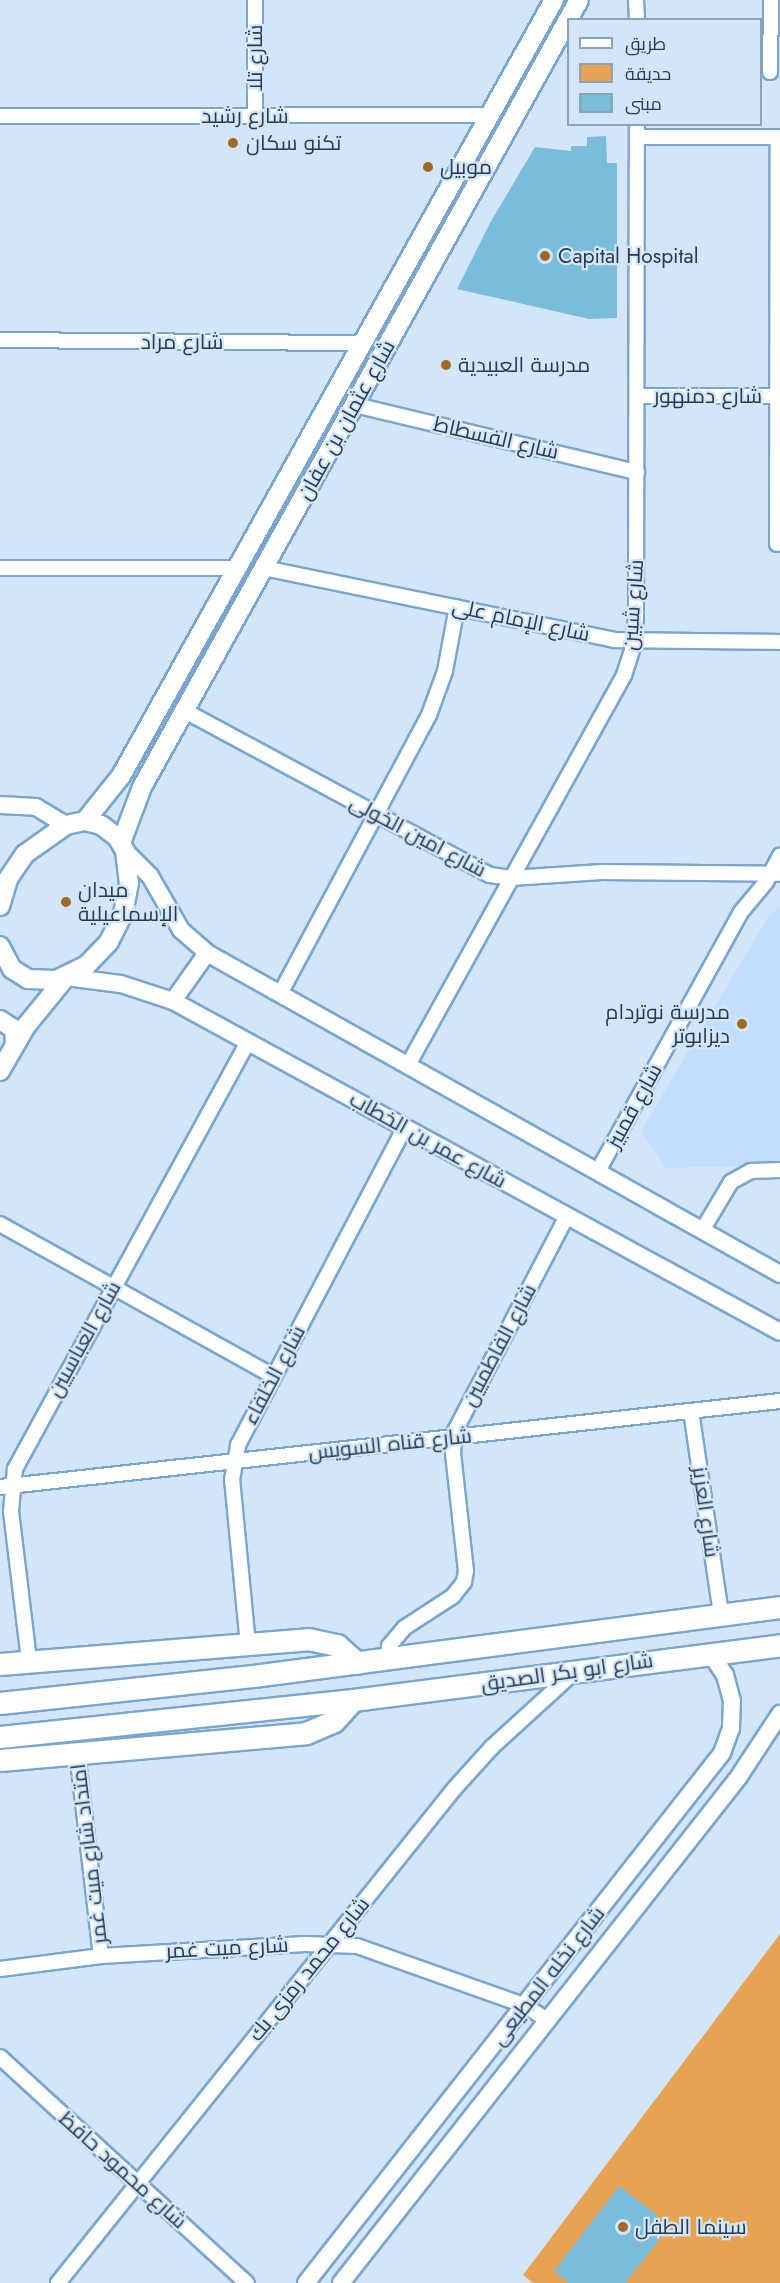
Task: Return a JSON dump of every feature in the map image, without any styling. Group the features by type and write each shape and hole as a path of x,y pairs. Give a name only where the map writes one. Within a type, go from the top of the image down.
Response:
{"main road":[{"name":"شارع عثمان بن عفان","path":"85,821 113,791 554,0"},
{"name":"شارع عثمان بن عفان","path":"569,18 579,0"},
{"name":"شارع عثمان بن عفان","path":"123,847 138,795 567,22"},
{"path":"0,906 8,879 25,854 66,825 85,821 106,827 123,847 129,883 120,923 95,958 66,977 15,1044 0,1071"},
{"path":"0,946 12,969 28,979 47,981 66,977"},
{"path":"0,1020 14,1029 15,1044"},
{"name":"شارع ابو بكر الصديق","path":"0,1703 253,1676 721,1612 780,1607"},
{"path":"0,1664 315,1639 343,1648 357,1663"},
{"name":"شارع ابو بكر الصديق","path":"0,1737 260,1711 780,1645"},
{"path":"0,1760 306,1733 334,1721 353,1700"}],"street":[{"name":"شارع تلا","path":"255,0 255,116"},
{"path":"636,0 637,18"},
{"path":"770,72 771,0"},
{"name":"شارع رشيد","path":"0,116 490,115"},
{"path":"637,131 779,137 777,544"},
{"name":"شارع شبين","path":"408,1065 624,675 634,642 637,472 637,131"},
{"name":"شارع مراد","path":"0,340 363,343"},
{"name":"شارع دمنهور","path":"637,396 779,396"},
{"name":"شارع الفسطاط","path":"355,405 637,472"},
{"path":"0,568 238,568"},
{"name":"شارع الإمام على","path":"264,568 634,642 780,642"},
{"path":"279,994 376,815 438,694 457,608"},
{"name":"شارع امين الخولى","path":"185,711 479,872 511,878 602,872 775,874"},
{"path":"0,805 41,808 66,825"},
{"path":"123,847 150,876 181,930 207,953 780,1274"},
{"name":"شارع قمبيز","path":"598,1171 741,912 775,874 780,856"},
{"path":"173,1001 207,953"},
{"name":"شارع عمر بن الخطاب","path":"66,977 121,984 173,1001 780,1332"},
{"name":"شارع العباسيين","path":"29,1660 6,1487 22,1452 248,1041"},
{"name":"شارع الخلفاء","path":"248,1645 232,1490 234,1462 241,1437 405,1127"},
{"path":"703,1229 731,1182 751,1171 780,1170"},
{"name":"شارع الفاطميين","path":"387,1659 389,1646 404,1628 453,1596 465,1577 454,1437 459,1419 567,1216"},
{"path":"0,1224 273,1376"},
{"name":"شارع قناه السويس","path":"6,1487 780,1401"},
{"name":"شارع العزيز","path":"691,1411 721,1612"},
{"name":"شارع نخله المطيعى","path":"306,2283 726,1745 733,1719 731,1692 725,1675 710,1653"},
{"name":"شارع محمد رمزى بك","path":"58,2283 136,2182 477,1763 576,1671"},
{"name":"شارع نخله المطيعى","path":"341,2283 744,1770 780,1714"},
{"name":"امتداد شارع ميت غمر","path":"77,1752 101,1956"},
{"name":"شارع ميت غمر","path":"0,1969 101,1956 330,1943 383,1952 524,2006 548,2020"},
{"name":"شارع محمود حافظ","path":"0,2057 247,2283"}],"shaded area":[{"name":"مدرسة نوتردام ديزابوتر","path":"780,906 780,1165 666,1168 641,1131 768,917"}],"green space":[{"path":"780,1934 780,2283 533,2283 523,2275"}],"building":[{"name":"Capital Hospital","path":"606,136 607,163 617,163 617,318 589,319 457,289 490,223 535,147 571,151 571,146 587,146 587,137"},
{"name":"سينما الطفل","path":"619,2186 657,2215 660,2239 625,2283 569,2283 554,2271"}],"place":[{"name":"تكنو سكان","path":"233,143"},
{"name":"موبيل","path":"428,167"},
{"name":"Capital Hospital","path":"545,256"},
{"name":"مدرسة العبيدية","path":"446,365"},
{"name":"ميدان الإسماعيلية","path":"66,902"},
{"name":"مدرسة نوتردام ديزابوتر","path":"742,1024"},
{"name":"سينما الطفل","path":"623,2227"}]}
